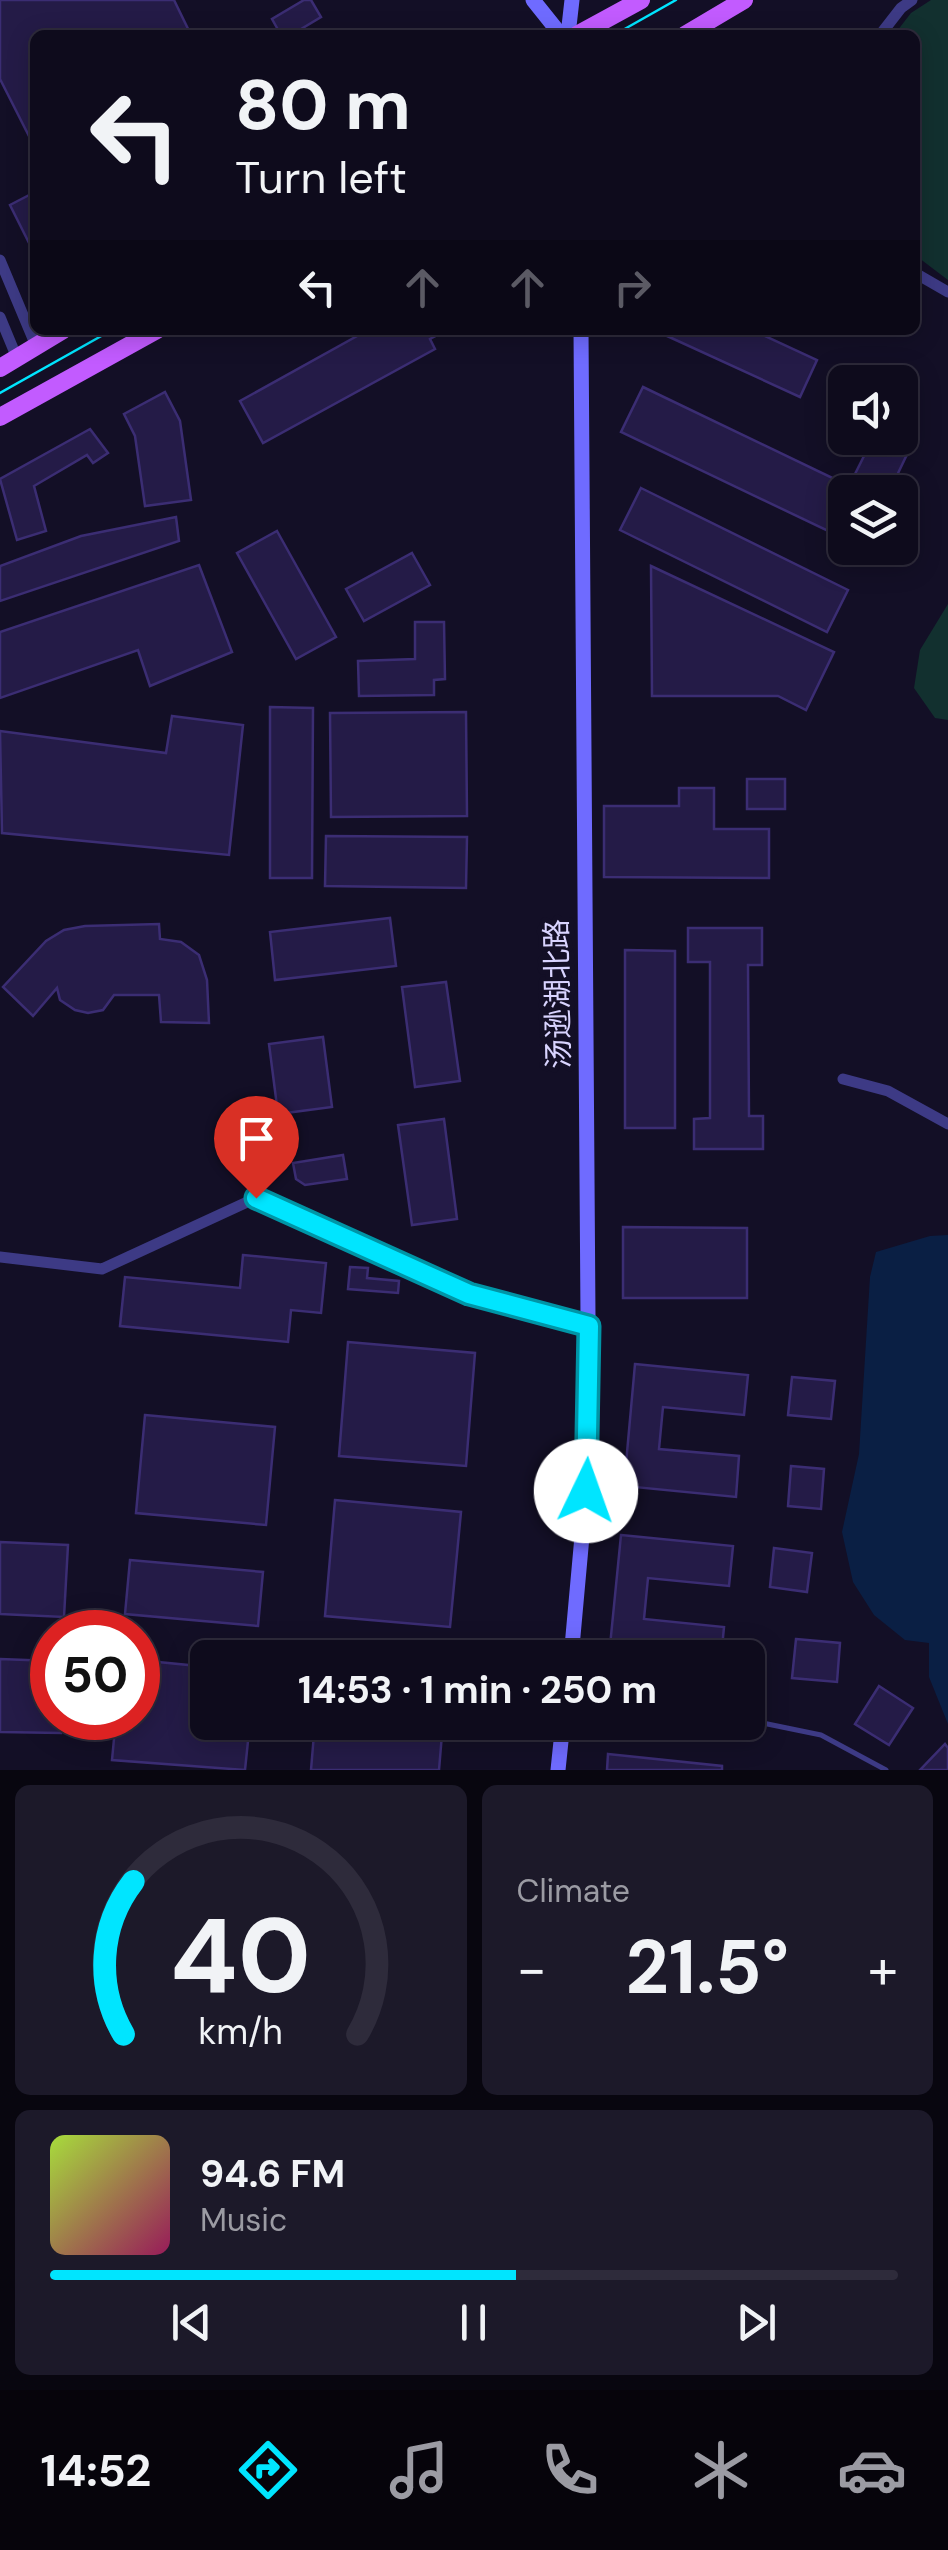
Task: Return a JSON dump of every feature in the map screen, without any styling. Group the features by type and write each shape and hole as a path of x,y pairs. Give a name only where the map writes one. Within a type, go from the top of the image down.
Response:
{"main road":[{"path":"533,0 560,30"},
{"path":"565,30 572,0"},
{"path":"586,30 641,0"},
{"path":"693,30 744,0"},
{"path":"0,368 55,335"},
{"path":"0,417 148,335"},
{"name":"汤逊湖北路","path":"573,1640 589,1458 581,335"},
{"path":"558,1770 562,1740"}],"street":[{"path":"884,30 912,0"},
{"path":"0,260 30,332"},
{"path":"920,276 948,292"},
{"path":"0,317 17,358"},
{"path":"31,335 36,346"},
{"path":"844,1079 888,1090 948,1124"},
{"path":"0,1257 102,1268 256,1198 469,1294 589,1326"}],"lane":[{"path":"765,1723 821,1735 886,1770"}],"green space":[{"path":"931,0 948,0 948,280 920,259 920,30 898,30 911,13"},
{"path":"948,604 948,720 935,718 914,688 920,650"}],"water":[{"path":"948,1235 948,1724 929,1677 929,1643 905,1640 874,1615 853,1582 842,1532 859,1454 870,1277 876,1252 930,1236"}],"building":[{"path":"0,0 174,0 189,30 30,30 30,138 0,79"},
{"path":"304,0 311,0 321,17 299,30 278,30 272,19"},
{"path":"30,195 30,245 10,205"},
{"path":"359,335 438,335 430,339 435,349 263,443 240,401"},
{"path":"665,335 763,335 817,360 800,397"},
{"path":"643,387 828,476 828,531 621,432"},
{"path":"165,392 180,421 191,500 145,506 135,436 124,414"},
{"path":"90,429 108,453 93,463 87,455 34,486 46,531 17,540 0,479"},
{"path":"864,455 907,455 897,475 854,475"},
{"path":"641,488 848,590 827,632 620,530"},
{"path":"176,517 179,541 0,601 0,566 81,536"},
{"path":"277,531 336,637 296,659 237,553"},
{"path":"412,553 430,585 364,621 346,589"},
{"path":"199,565 232,652 150,686 138,650 0,698 0,632"},
{"path":"651,566 834,652 806,710 778,696 652,696"},
{"path":"415,622 444,622 445,679 434,680 434,695 359,696 358,661 415,659"},
{"path":"270,707 313,708 312,878 270,878"},
{"path":"466,712 467,816 331,817 330,713"},
{"path":"172,716 243,725 229,855 2,833 0,731 166,753"},
{"path":"747,779 785,779 785,809 747,809"},
{"path":"679,788 714,788 714,829 769,829 769,878 604,877 604,806 679,806"},
{"path":"326,836 467,837 466,888 325,886"},
{"path":"390,918 396,966 275,980 270,932"},
{"path":"159,924 160,939 181,942 199,955 207,980 209,1023 161,1022 159,995 114,995 103,1010 88,1013 60,1000 57,988 33,1016 3,987 46,941 64,930"},
{"path":"688,928 762,928 762,965 748,965 749,1116 763,1116 763,1149 694,1149 694,1119 710,1118 710,962 688,962"},
{"path":"625,950 675,951 675,1128 625,1128"},
{"path":"446,982 460,1081 415,1087 402,987"},
{"path":"323,1037 332,1107 278,1114 269,1044"},
{"path":"444,1119 457,1219 412,1225 398,1125"},
{"path":"343,1155 347,1179 305,1185 296,1179 293,1163"},
{"path":"623,1227 747,1228 747,1298 623,1298"},
{"path":"243,1255 326,1263 321,1313 291,1310 288,1342 120,1326 125,1277 240,1288"},
{"path":"350,1267 368,1268 367,1278 399,1281 398,1293 348,1289"},
{"path":"348,1342 475,1353 466,1466 339,1456"},
{"path":"635,1364 748,1375 744,1415 663,1407 659,1449 739,1456 736,1497 624,1486"},
{"path":"792,1377 835,1381 831,1419 788,1415"},
{"path":"145,1415 275,1427 266,1525 136,1513"},
{"path":"791,1466 824,1469 821,1509 788,1506"},
{"path":"335,1500 461,1512 450,1627 325,1616"},
{"path":"621,1535 733,1546 729,1586 648,1578 644,1619 724,1627 723,1640 611,1640"},
{"path":"0,1542 68,1545 64,1610 30,1610 30,1615 0,1614"},
{"path":"774,1548 812,1553 807,1592 770,1587"},
{"path":"130,1560 263,1572 258,1626 160,1617 160,1610 125,1610"},
{"path":"796,1639 840,1643 837,1682 792,1678"},
{"path":"0,1659 30,1660 30,1732 0,1732"},
{"path":"160,1662 190,1665 190,1740 248,1740 245,1770 112,1760 114,1740 160,1740"},
{"path":"879,1686 913,1708 889,1745 855,1724"},
{"path":"314,1740 442,1740 439,1770 311,1770"},
{"path":"945,1744 948,1770 920,1770"},
{"path":"608,1754 722,1766 722,1770 607,1770"}],"tram line":[{"path":"623,30 676,0"},
{"path":"0,393 103,335"}],"route":[{"path":"256,1198 469,1294 589,1326 586,1491"}]}
